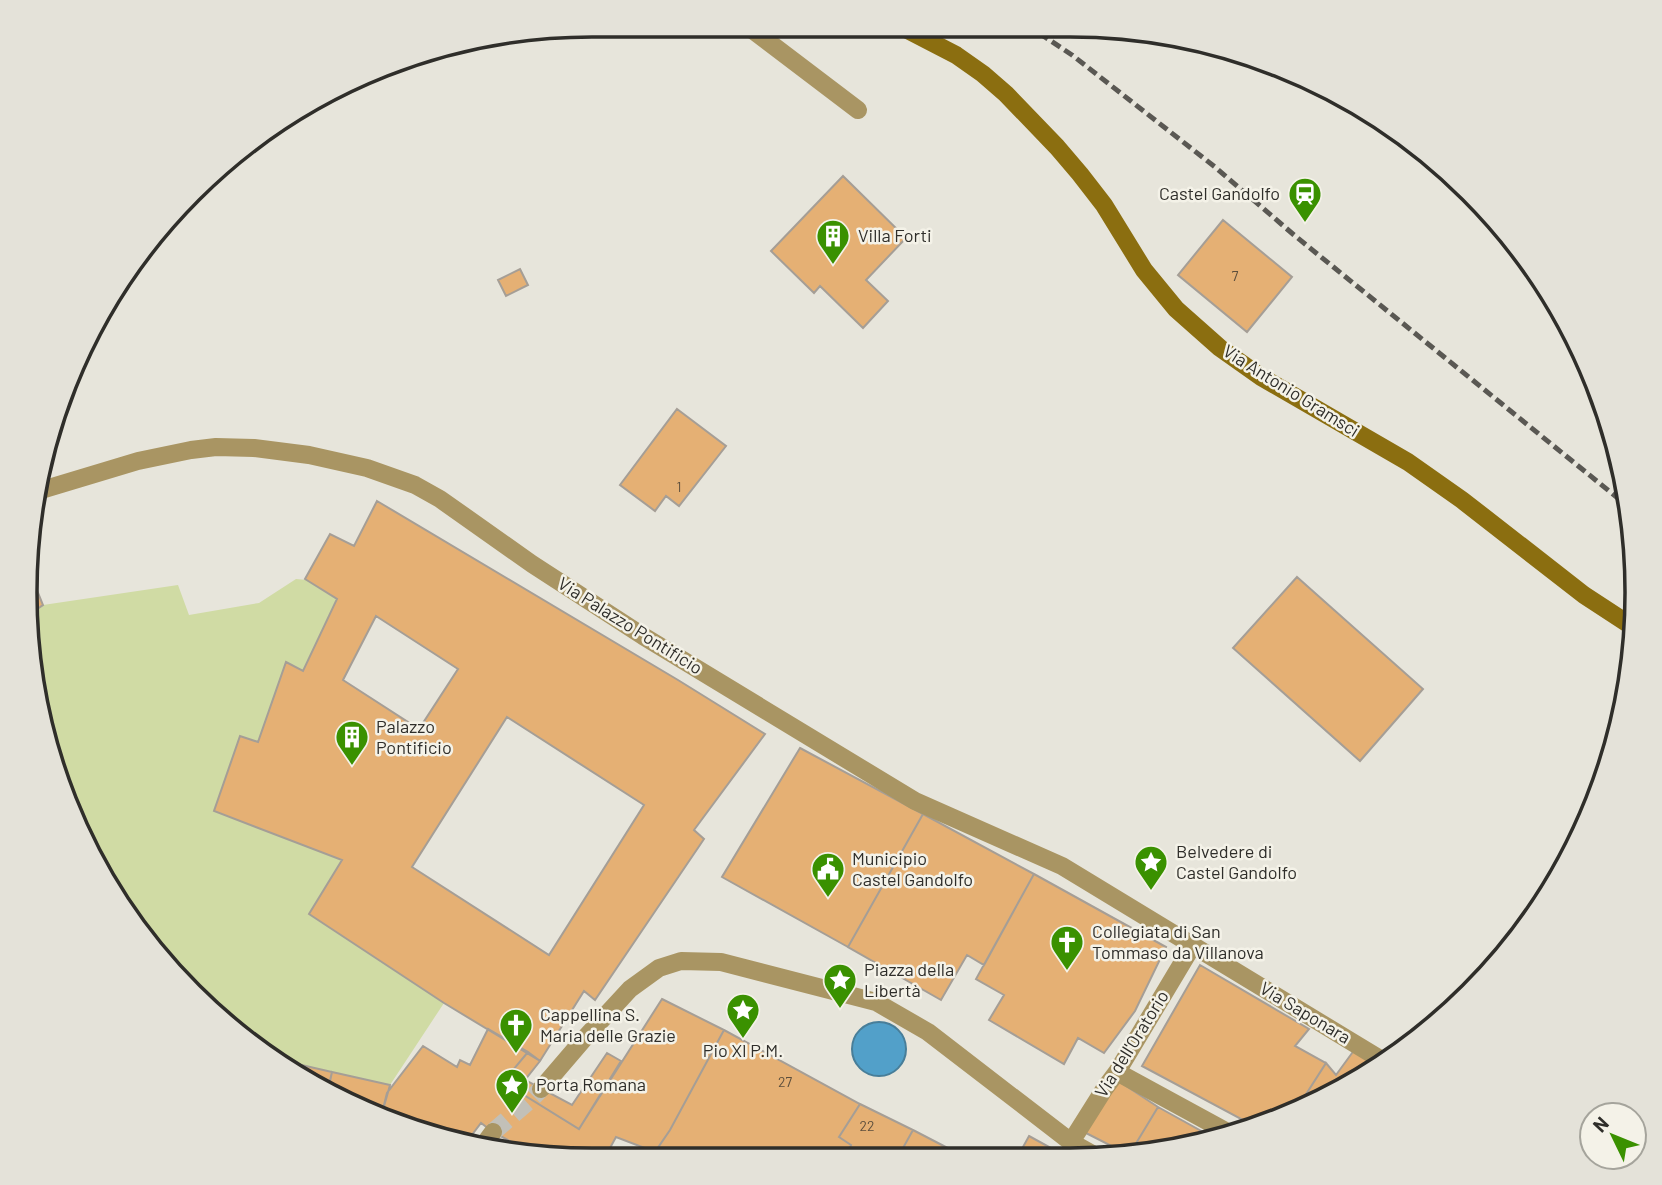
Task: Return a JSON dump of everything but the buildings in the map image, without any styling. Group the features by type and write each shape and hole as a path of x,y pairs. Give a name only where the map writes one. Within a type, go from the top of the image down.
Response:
{"street":[{"path":"763,37 858,110"},
{"name":"Via Antonio Gramsci","path":"922,37 956,55 983,74 1014,102 1057,147 1096,195 1144,270 1176,309 1220,348 1261,377 1408,462 1462,499 1584,595 1624,621"},
{"name":"Via Palazzo Pontificio","path":"46,489 138,461 216,447 285,451 346,463 415,485 440,499 643,636 915,801 1062,866 1194,946"},
{"name":"Via Saponara","path":"1194,946 1376,1056"},
{"name":"Via dell'Oratorio","path":"1071,1142 1194,946"},
{"path":"541,1089 630,989 659,968 681,961 721,962 876,1002 928,1032 1081,1148"},
{"path":"1117,1072 1219,1127"},
{"path":"488,1139 493,1132"}],"green space":[{"path":"296,579 307,580 337,599 303,671 286,663 258,742 240,736 214,810 342,860 310,914 444,1003 390,1085 299,1064 226,1010 175,959 130,901 111,870 79,805 56,736 47,701 37,608 43,605 178,585 189,615 259,603"}],"water":[{"path":"879,1022 898,1030 906,1049 898,1068 879,1076 860,1068 852,1049 860,1030"}],"tunnel":[{"path":"493,1132 541,1089"}],"railway":[{"path":"1045,37 1072,55 1215,167 1294,235 1617,497"}],"place":[{"name":"Castel Gandolfo","path":"1305,224"},
{"name":"Villa Forti","path":"833,266"},
{"name":"Palazzo Pontificio","path":"352,767"},
{"name":"Belvedere di Castel Gandolfo","path":"1151,892"},
{"name":"Municipio Castel Gandolfo","path":"828,899"},
{"name":"Collegiata di San Tommaso da Villanova","path":"1067,972"},
{"name":"Piazza della Libertà","path":"840,1010"},
{"name":"Pio XI P.M.","path":"743,1040"},
{"name":"Cappellina S. Maria delle Grazie","path":"516,1055"},
{"name":"Porta Romana","path":"512,1115"}]}
